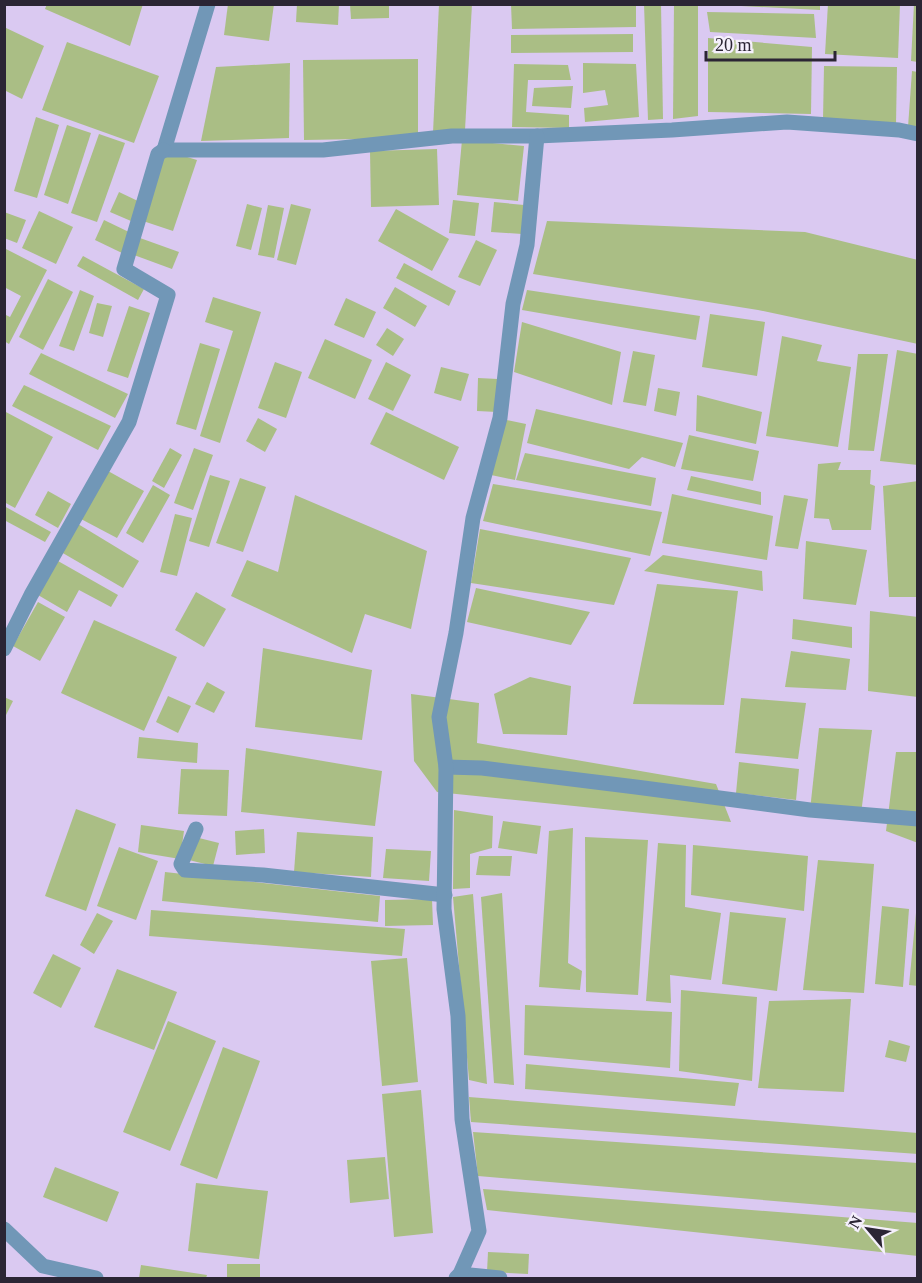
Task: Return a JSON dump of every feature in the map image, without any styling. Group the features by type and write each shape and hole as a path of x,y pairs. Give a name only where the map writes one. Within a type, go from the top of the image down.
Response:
{"street":[{"path":"164,150 208,4"},
{"path":"4,649 31,595 129,422 168,295 124,269 158,154 164,150 323,150 452,136 537,136 787,122 899,130 918,134"},
{"path":"500,1278 458,1276 479,1231 462,1119 458,1016 444,909 447,767 439,717 456,633 473,518 500,418 513,304 527,245 537,136"},
{"path":"447,767 482,768 810,810 918,819"},
{"path":"195,829 181,864 185,870 263,875 444,895"},
{"path":"4,1229 43,1266 96,1278"}],"building":[{"path":"47,4 143,4 130,46 45,9"},
{"path":"228,4 274,4 269,41 224,35"},
{"path":"297,4 339,4 338,25 296,22"},
{"path":"350,4 389,4 389,18 351,19"},
{"path":"439,4 472,4 465,130 433,133"},
{"path":"511,4 636,4 636,27 512,29"},
{"path":"644,4 661,4 663,119 648,120"},
{"path":"674,4 698,4 698,116 673,119"},
{"path":"741,4 820,4 820,10 741,6"},
{"path":"828,4 900,4 898,58 825,54"},
{"path":"914,4 918,4 918,62 911,61"},
{"path":"707,12 814,14 816,38 710,32"},
{"path":"4,27 44,46 22,99 4,90"},
{"path":"633,34 633,52 511,53 511,35"},
{"path":"708,38 812,47 811,114 708,112"},
{"path":"67,42 159,76 134,143 42,110"},
{"path":"418,59 418,138 304,140 303,60"},
{"path":"290,63 289,138 201,141 216,67"},
{"path":"583,63 636,64 639,117 585,122 584,108 608,105 605,90 583,93"},
{"path":"514,64 568,65 571,80 528,80 526,112 569,115 569,128 512,127"},
{"path":"824,66 897,67 896,124 823,120"},
{"path":"912,71 918,72 918,129 908,127"},
{"path":"573,86 571,108 532,106 534,88"},
{"path":"36,117 59,125 37,198 14,191"},
{"path":"67,125 91,133 68,204 44,195"},
{"path":"99,134 125,143 97,222 71,213"},
{"path":"462,140 524,146 518,201 457,195"},
{"path":"437,149 439,205 371,207 370,151"},
{"path":"164,150 197,160 173,231 140,220"},
{"path":"119,192 140,202 131,221 110,212"},
{"path":"453,200 479,203 475,236 449,233"},
{"path":"494,202 524,205 522,234 491,232"},
{"path":"247,204 262,208 251,250 236,246"},
{"path":"291,204 311,209 296,265 277,260"},
{"path":"268,205 284,208 274,258 258,255"},
{"path":"396,209 449,239 432,271 378,241"},
{"path":"39,211 73,227 56,264 22,248"},
{"path":"4,212 26,220 17,243 4,238"},
{"path":"104,220 131,233 122,253 95,240"},
{"path":"547,221 805,232 918,260 918,344 758,310 533,274"},
{"path":"140,238 179,252 172,269 134,255"},
{"path":"476,240 497,250 480,286 458,277"},
{"path":"6,249 47,270 9,344 4,341 4,314 10,317 21,296 4,287"},
{"path":"83,256 144,289 138,300 77,266"},
{"path":"404,263 456,291 449,306 396,278"},
{"path":"48,279 73,292 43,350 19,337"},
{"path":"395,287 427,306 415,327 383,308"},
{"path":"80,290 94,296 74,351 59,346"},
{"path":"527,290 700,316 696,340 522,310"},
{"path":"213,297 261,312 220,443 200,436 233,331 205,322"},
{"path":"346,298 376,312 364,338 334,325"},
{"path":"97,303 112,306 103,337 89,333"},
{"path":"129,306 150,313 128,378 107,371"},
{"path":"710,314 765,322 757,376 702,367"},
{"path":"522,322 621,352 612,405 514,372"},
{"path":"387,328 404,339 393,356 376,345"},
{"path":"782,336 822,345 817,361 851,367 838,447 766,436"},
{"path":"325,339 372,360 355,399 308,378"},
{"path":"200,343 220,349 196,430 176,424"},
{"path":"897,350 918,354 918,465 880,461"},
{"path":"633,351 655,355 646,406 623,402"},
{"path":"41,353 128,394 115,418 29,374"},
{"path":"858,354 888,354 874,451 848,450"},
{"path":"275,362 302,372 286,418 258,408"},
{"path":"386,362 411,375 393,411 368,399"},
{"path":"441,367 469,374 461,401 434,393"},
{"path":"478,378 498,379 497,412 477,411"},
{"path":"24,385 111,426 98,450 12,406"},
{"path":"658,388 680,392 676,416 654,411"},
{"path":"697,395 762,412 756,444 696,431"},
{"path":"536,409 683,443 675,467 642,457 629,469 527,443"},
{"path":"4,411 53,437 15,508 4,502"},
{"path":"386,412 459,447 444,480 370,444"},
{"path":"258,418 277,429 265,452 246,441"},
{"path":"502,419 526,424 515,480 491,475"},
{"path":"689,435 759,451 753,481 681,469"},
{"path":"170,448 182,455 164,488 152,481"},
{"path":"194,448 213,455 193,510 174,503"},
{"path":"525,453 656,478 651,506 516,480"},
{"path":"841,462 838,470 871,470 870,484 875,486 871,530 832,530 829,519 814,518 818,464"},
{"path":"108,471 144,491 117,538 81,519"},
{"path":"210,475 230,481 209,547 189,541"},
{"path":"691,476 761,492 761,505 687,490"},
{"path":"240,478 266,487 243,552 216,543"},
{"path":"918,481 918,597 889,597 883,486"},
{"path":"493,484 662,512 650,556 483,521"},
{"path":"153,485 170,495 143,543 126,533"},
{"path":"48,491 71,504 58,528 35,515"},
{"path":"672,494 773,516 767,560 662,543"},
{"path":"295,495 427,551 411,629 365,614 352,653 231,596 247,560 278,572"},
{"path":"784,495 808,499 798,549 775,546"},
{"path":"4,506 51,532 45,542 4,520"},
{"path":"175,514 192,518 177,576 160,572"},
{"path":"78,524 139,561 123,588 61,552"},
{"path":"480,529 631,558 614,605 471,583"},
{"path":"806,541 867,550 856,605 803,599"},
{"path":"663,555 762,571 763,591 644,571"},
{"path":"58,561 118,595 111,607 79,590 67,612 38,595"},
{"path":"657,584 738,591 724,705 633,704"},
{"path":"476,588 590,612 571,645 467,622"},
{"path":"196,592 226,609 204,647 175,630"},
{"path":"38,602 65,617 40,661 13,646"},
{"path":"870,611 918,617 918,697 868,691"},
{"path":"793,619 852,627 852,648 792,639"},
{"path":"94,620 177,657 144,731 61,693"},
{"path":"263,648 372,670 362,740 255,727"},
{"path":"791,651 850,659 846,690 785,687"},
{"path":"530,677 571,686 567,735 503,734 494,694"},
{"path":"207,682 225,692 214,713 195,704"},
{"path":"411,694 479,703 477,743 716,784 731,822 437,792 414,761"},
{"path":"168,696 191,706 178,733 156,722"},
{"path":"4,697 13,701 4,719"},
{"path":"741,698 806,703 798,759 735,753"},
{"path":"819,728 872,730 860,821 810,810"},
{"path":"139,737 198,743 197,763 137,758"},
{"path":"246,748 382,771 375,826 241,812"},
{"path":"896,752 918,752 918,843 886,831"},
{"path":"739,762 799,769 796,800 736,793"},
{"path":"181,769 229,770 227,816 178,814"},
{"path":"76,809 116,824 86,911 45,896"},
{"path":"454,810 493,816 492,848 470,854 470,888 453,889"},
{"path":"503,821 541,826 537,854 498,848"},
{"path":"141,825 184,831 180,859 138,852"},
{"path":"573,828 568,963 582,971 580,990 539,987 549,831"},
{"path":"264,829 265,853 236,855 235,831"},
{"path":"297,832 373,837 371,877 294,872"},
{"path":"195,837 219,843 213,866 189,860"},
{"path":"585,837 648,840 638,995 586,992"},
{"path":"658,843 686,845 685,907 721,913 711,980 670,975 671,1003 646,1001"},
{"path":"693,845 808,856 804,911 691,895"},
{"path":"119,847 158,861 136,920 97,906"},
{"path":"386,849 431,851 429,881 383,878"},
{"path":"479,856 512,856 510,876 476,875"},
{"path":"818,860 874,864 864,993 803,990"},
{"path":"165,872 380,896 378,922 162,901"},
{"path":"502,893 514,1085 494,1083 481,897"},
{"path":"473,894 487,1084 469,1080 453,897"},
{"path":"432,899 433,925 385,926 385,900"},
{"path":"882,906 909,909 903,987 875,984"},
{"path":"151,910 405,929 402,956 149,936"},
{"path":"730,912 786,918 777,991 722,984"},
{"path":"97,913 113,921 94,954 80,945"},
{"path":"916,913 918,913 918,986 909,985"},
{"path":"53,954 81,968 61,1008 33,993"},
{"path":"407,958 418,1082 382,1086 371,961"},
{"path":"117,969 177,992 154,1050 94,1027"},
{"path":"681,990 757,997 752,1081 679,1071"},
{"path":"851,999 844,1092 758,1088 769,1001"},
{"path":"525,1005 672,1012 670,1068 524,1055"},
{"path":"168,1021 216,1041 170,1151 123,1132"},
{"path":"889,1040 910,1046 906,1062 885,1057"},
{"path":"223,1047 260,1061 217,1179 180,1165"},
{"path":"526,1064 739,1083 735,1106 525,1089"},
{"path":"421,1090 433,1233 394,1237 382,1094"},
{"path":"469,1097 918,1133 918,1154 471,1122"},
{"path":"473,1132 918,1163 918,1213 478,1176"},
{"path":"385,1157 389,1199 350,1203 347,1160"},
{"path":"55,1167 119,1192 107,1222 43,1197"},
{"path":"196,1183 268,1191 259,1259 188,1251"},
{"path":"483,1189 918,1223 918,1256 487,1210"},
{"path":"488,1252 529,1254 528,1274 487,1272"},
{"path":"227,1264 260,1264 260,1278 227,1278"},
{"path":"141,1265 207,1275 206,1278 139,1278"}]}
